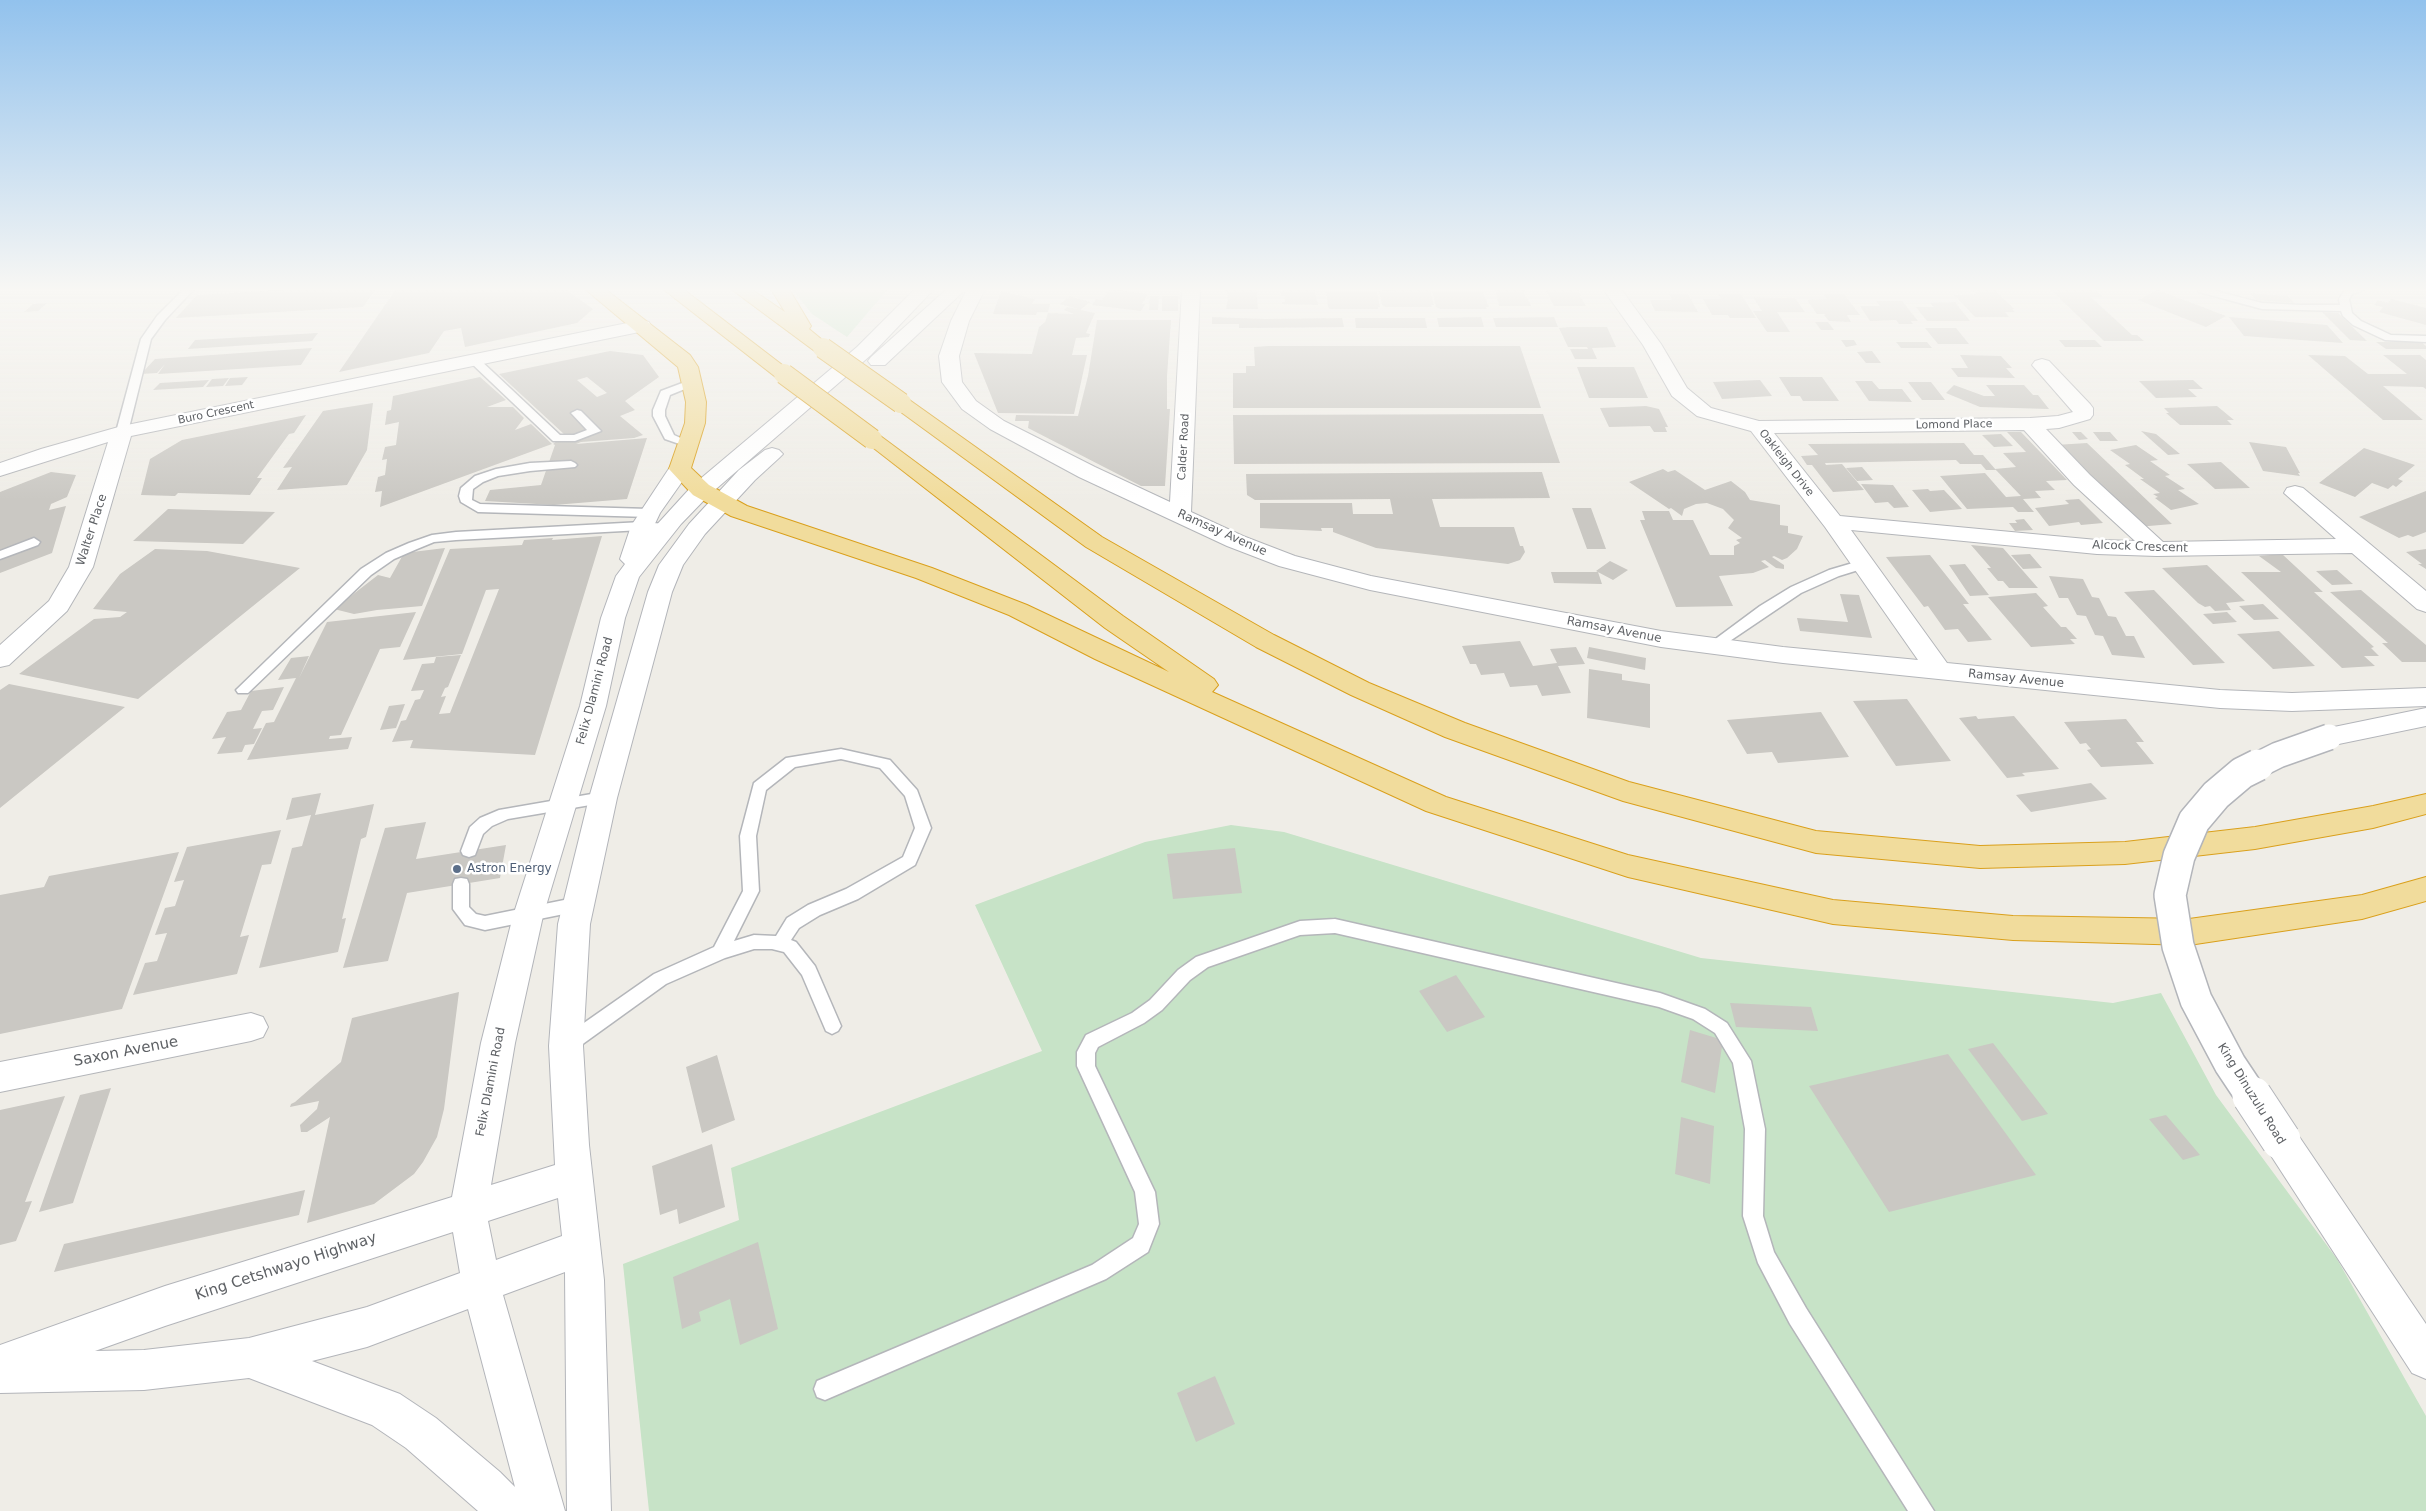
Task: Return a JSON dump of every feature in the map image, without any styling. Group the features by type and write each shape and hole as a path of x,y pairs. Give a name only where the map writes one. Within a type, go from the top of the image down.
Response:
{"highway":[{"path":"683,360 693,382 696,402 695,416 680,469 712,496 739,511 924,573 1018,610 1104,653 1436,804 1628,866 1833,912 2013,928 2189,932 2362,907 2426,889"},
{"path":"765,360 1114,622 1260,723"},
{"path":"839,360 1094,542 1265,641 1360,689 1455,730 1623,791 1816,842 1980,857 2125,853 2255,838 2373,817 2426,804"},
{"path":"2373,817 2426,792"}],"street":[{"name":"Buro Crescent","path":"0,470 48,453 122,432 474,360"},
{"name":"Felix Dlamini Road","path":"582,1247 574,1176 566,1046 574,924 603,798 660,592 671,565 697,529 712,496 855,360"},
{"name":"Felix Dlamini Road","path":"480,1286 468,1210 498,1043 528,916 593,706 613,618 628,576 652,522 712,496 747,475 878,360"},
{"name":"Ramsay Avenue","path":"949,360 952,382 969,405 997,425 1047,452 1235,541 1287,561 1370,583 1661,639 1783,655 2232,700 2292,702 2426,696"},
{"name":"Calder Road","path":"1180,515 1188,360"},
{"name":"Oakleigh Drive","path":"1661,360 1679,392 1704,412 1758,427 1833,522 1939,671"},
{"name":"Lomond Place","path":"1758,427 2030,424 2059,422 2083,414 2083,408 2042,364"},
{"path":"2030,424 2076,474 2157,549"},
{"name":"Walter Place","path":"0,659 58,606 81,567 122,432"},
{"path":"652,522 680,469"},
{"path":"2295,493 2426,604"},
{"name":"Alcock Crescent","path":"1833,522 2097,547 2157,549 2358,546"},
{"name":"King Dinuzulu Road","path":"2426,717 2329,737 2278,755 2242,773 2216,795 2194,820 2179,856 2170,895 2178,946 2196,1000 2230,1064 2426,1358"},
{"name":"Saxon Avenue","path":"0,1077 251,1027"},
{"name":"King Cetshwayo Highway","path":"0,1365 165,1306 574,1176"},
{"path":"0,1373 144,1370 249,1358 367,1327 582,1247 585,1280 589,1511"},
{"path":"480,1286 543,1511"},
{"path":"249,1358 385,1409 421,1433 485,1487 508,1511"}],"lane":[{"path":"122,432 141,360"},
{"path":"474,360 557,439 575,438 595,431 576,413"},
{"path":"688,444 673,440 669,436 659,416 659,410 665,394 671,389 693,382"},
{"path":"572,465 530,467 496,473 479,479 467,488 465,496 467,502 478,508 652,522"},
{"path":"243,690 366,572 390,556 413,546 432,539 456,536 652,522"},
{"path":"0,555 34,542"},
{"path":"1713,646 1765,609 1796,590 1834,572 1863,564"},
{"path":"720,952 751,891 748,836 759,787 792,762 841,754 885,764 912,794 923,828 909,861 852,894 814,910 793,923 780,944"},
{"path":"469,851 476,832 486,822 505,814 603,798"},
{"path":"461,884 460,909 471,920 485,923 528,916 579,904"},
{"path":"825,1389 1099,1272 1140,1245 1149,1224 1145,1192 1086,1066 1086,1052 1092,1041 1138,1018 1156,1005 1184,975 1202,962 1300,928 1335,926 1660,1000 1700,1014 1721,1028 1742,1061 1755,1129 1753,1216 1764,1256 1798,1316 1922,1511"},
{"path":"566,1046 660,979 720,952 754,942 780,944 790,947 809,972 832,1026"}],"green space":[{"path":"1231,825 1284,832 1701,958 2113,1003 2161,993 2216,1095 2337,1259 2426,1416 2426,1511 649,1511 623,1264 739,1220 731,1168 1042,1051 975,905 1145,842"}],"building":[{"path":"155,360 305,360 301,365 158,374 165,364 157,373 141,374"},
{"path":"348,360 398,360 339,372"},
{"path":"569,360 646,360 659,377 625,401 635,410 620,416 643,435 634,438 576,444 647,438 627,499 554,505 485,501 490,490 541,485 555,445 553,444 565,435 499,374","holes":["587,377 607,393 597,397 577,380"]},
{"path":"977,360 1086,360 1074,414 998,413"},
{"path":"1091,360 1168,360 1167,409 1170,409 1165,486 1141,486 1028,428 1029,421 1015,421 1016,415 1078,416"},
{"path":"1255,360 1525,360 1541,408 1233,408 1233,373 1246,373 1246,366 1255,366"},
{"path":"1863,360 1878,360 1881,363 1866,363"},
{"path":"1963,360 2004,360 2012,368 2006,368 2015,378 1958,377 1951,368 1968,368"},
{"path":"2313,360 2349,360 2368,374 2407,374 2389,360 2426,360 2426,389 2423,387 2383,386 2423,420 2383,420"},
{"path":"1577,367 1634,367 1648,398 1589,398"},
{"path":"248,377 242,385 225,386 230,378"},
{"path":"480,377 506,400 487,407 513,407 524,418 515,430 531,424 552,444 380,507 382,491 375,492 378,477 385,475 387,459 382,460 385,447 396,445 399,422 385,425 387,411 391,410 393,396"},
{"path":"1779,377 1822,377 1839,401 1803,401 1800,396 1791,396"},
{"path":"229,378 223,386 206,387 212,379"},
{"path":"209,380 203,387 153,390 160,383"},
{"path":"1760,380 1772,396 1722,399 1713,382"},
{"path":"2193,380 2203,389 2188,389 2197,397 2156,398 2139,381"},
{"path":"1855,381 1872,381 1879,389 1902,389 1912,402 1869,401"},
{"path":"1908,382 1931,382 1945,400 1922,400"},
{"path":"1954,385 1984,396 1995,396 1986,385 2024,385 2033,395 2038,395 2049,409 1980,407 1946,393"},
{"path":"373,403 367,450 347,485 277,490 292,467 283,468 323,411"},
{"path":"1646,406 1659,409 1668,427 1665,427 1667,432 1654,432 1650,426 1609,427 1600,408"},
{"path":"2217,406 2234,420 2227,420 2232,425 2180,425 2166,413 2169,413 2164,408"},
{"path":"1543,414 1560,463 1234,464 1233,415"},
{"path":"306,415 294,433 289,434 257,478 262,478 250,495 178,493 175,496 141,495 150,459 182,440"},
{"path":"2141,431 2156,434 2180,454 2168,455"},
{"path":"2007,432 2021,432 2067,480 2046,481 2055,490 2035,491 2041,498 2023,499 2034,512 2018,512 2013,507 1967,509 1940,476 1985,473 2006,497 2021,496 1995,469 2016,467 2003,453 2026,452"},
{"path":"2072,432 2081,432 2088,439 2079,440"},
{"path":"2093,432 2110,432 2118,441 2100,441"},
{"path":"2001,434 2013,446 1994,447 1982,435"},
{"path":"2249,442 2286,447 2300,476 2263,471"},
{"path":"1964,443 1974,455 1983,455 1996,470 1986,470 1981,464 1960,464 1956,460 1825,463 1826,465 1842,464 1864,490 1833,492 1812,465 1807,465 1801,456 1818,455 1808,444"},
{"path":"2087,443 2172,524 2137,527 2055,445"},
{"path":"2136,445 2158,460 2150,461 2170,475 2165,476 2185,489 2178,490 2199,504 2171,510 2155,498 2158,497 2153,494 2160,493 2140,479 2144,479 2125,465 2130,464 2110,450"},
{"path":"2364,448 2415,465 2398,479 2403,481 2396,487 2393,485 2388,489 2372,483 2355,497 2319,483"},
{"path":"2221,462 2250,488 2215,489 2187,464"},
{"path":"1862,467 1873,480 1857,481 1846,468"},
{"path":"1663,469 1668,472 1675,470 1705,490 1731,481 1745,492 1750,500 1780,505 1780,525 1788,526 1788,533 1803,536 1797,549 1787,558 1782,560 1774,556 1772,557 1784,565 1784,569 1776,568 1765,560 1761,561 1769,567 1753,573 1719,576 1733,606 1676,607 1640,520 1645,520 1642,511 1669,511 1673,520 1693,520 1710,555 1734,555 1734,546 1740,543 1736,540 1742,538 1728,528 1734,520 1723,509 1707,503 1696,504 1684,509 1682,516 1629,482"},
{"path":"51,472 76,475 67,497 51,504 49,510 66,506 52,553 0,573 0,492"},
{"path":"1542,472 1550,498 1432,499 1440,527 1514,527 1520,546 1523,546 1525,552 1520,560 1508,564 1376,548 1333,532 1333,528 1321,528 1322,531 1260,528 1260,503 1352,503 1353,514 1393,514 1390,499 1255,500 1247,495 1246,474"},
{"path":"1861,484 1893,485 1909,507 1894,508 1888,502 1875,503"},
{"path":"1928,489 1930,491 1944,490 1962,509 1930,512 1912,490"},
{"path":"2426,491 2426,532 2413,537 2408,535 2399,538 2359,517"},
{"path":"2079,499 2103,523 2081,525 2079,522 2049,526 2035,508 2069,504 2065,500"},
{"path":"1572,508 1591,508 1606,549 1587,549"},
{"path":"168,509 275,512 243,544 133,541"},
{"path":"2024,519 2033,530 2015,531 2009,523 2017,523 2015,520"},
{"path":"602,536 535,755 410,748 413,740 392,742 401,721 406,720 415,700 420,699 424,690 411,691 422,664 434,663 436,657 461,655 448,687 445,688 441,697 446,696 439,714 450,713 499,589 486,590 462,654 403,660 450,549 522,545 524,540"},
{"path":"1971,545 2003,548 2038,588 2009,588 2003,581 1998,581 1987,568 1991,568"},
{"path":"445,548 422,606 354,614 334,609 378,575 390,578 404,553"},
{"path":"155,549 207,551 300,568 138,699 19,674 94,619 120,617 127,612 93,609 120,574"},
{"path":"2426,549 2426,569 2406,552"},
{"path":"2030,554 2042,568 2023,569 2011,555"},
{"path":"2282,554 2323,592 2314,592 2374,647 2371,648 2379,656 2364,656 2375,666 2342,668 2241,572 2281,572 2259,556"},
{"path":"1930,555 1969,604 1963,604 1992,640 1968,642 1958,629 1945,630 1928,606 1924,607 1886,557"},
{"path":"1610,561 1628,570 1613,580 1596,571"},
{"path":"1965,564 1989,595 1970,596 1949,565"},
{"path":"2207,565 2245,601 2226,603 2231,610 2215,611 2210,606 2205,607 2198,603 2162,568"},
{"path":"2337,570 2353,584 2332,585 2316,571"},
{"path":"1551,572 1598,572 1602,584 1554,583"},
{"path":"2049,576 2083,579 2092,597 2099,598 2108,616 2116,617 2126,636 2134,636 2145,658 2112,655 2103,636 2095,635 2086,616 2077,615 2068,598 2059,598"},
{"path":"2154,590 2225,663 2193,665 2124,592"},
{"path":"2361,590 2426,645 2426,662 2402,662 2382,643 2388,643 2330,592"},
{"path":"2036,593 2048,606 2043,607 2061,627 2066,627 2077,639 2070,639 2075,644 2031,647 1988,597"},
{"path":"1840,594 1859,595 1872,638 1800,631 1797,618 1848,622"},
{"path":"2263,604 2279,619 2254,620 2239,606"},
{"path":"416,612 400,647 380,649 341,735 330,736 329,739 352,737 348,749 247,760 266,723 274,722 296,678 278,680 291,658 309,656 299,678 327,622"},
{"path":"2227,612 2237,622 2213,624 2203,614"},
{"path":"2279,631 2315,666 2273,669 2237,634"},
{"path":"1520,641 1533,666 1557,663 1550,649 1576,647 1585,664 1558,666 1571,693 1542,696 1537,685 1510,687 1504,673 1481,675 1476,664 1470,664 1462,646"},
{"path":"1589,647 1646,658 1645,670 1587,658"},
{"path":"1589,669 1622,674 1622,680 1650,684 1650,728 1587,718"},
{"path":"9,684 125,707 0,808 0,690"},
{"path":"284,687 273,710 262,711 253,729 262,728 254,744 245,745 242,752 217,754 226,737 212,739 227,712 241,710 251,691"},
{"path":"1907,699 1951,761 1896,766 1853,701"},
{"path":"405,704 396,728 380,730 389,706"},
{"path":"1821,712 1849,757 1778,763 1772,752 1747,754 1727,720"},
{"path":"1976,716 1978,719 2014,716 2059,769 2022,773 2025,776 2007,778 1959,718"},
{"path":"2126,719 2144,742 2136,742 2154,764 2101,767 2087,750 2091,749 2086,743 2080,744 2064,722"},
{"path":"2091,783 2107,799 2031,812 2016,795"},
{"path":"321,793 315,815 374,804 366,837 361,839 342,919 346,918 338,952 259,968 292,848 302,846 311,815 286,820 292,798"},
{"path":"426,822 416,859 506,845 500,878 407,893 388,961 343,968 385,828"},
{"path":"281,830 271,864 262,865 240,937 249,935 237,974 133,995 145,963 157,961 167,933 155,935 165,908 175,906 184,880 174,882 187,847"},
{"path":"1235,848 1242,893 1173,899 1167,854"},
{"path":"179,852 122,1009 0,1034 0,895 44,887 49,876"},
{"path":"1456,975 1485,1017 1447,1032 1419,991"},
{"path":"459,992 444,1109 437,1137 423,1162 414,1174 374,1204 307,1223 330,1117 307,1132 301,1132 300,1125 317,1109 319,1101 290,1107 291,1104 341,1062 352,1018"},
{"path":"1730,1003 1811,1007 1818,1031 1736,1027"},
{"path":"1690,1030 1723,1040 1715,1093 1681,1082"},
{"path":"1993,1043 2048,1114 2022,1121 1968,1049"},
{"path":"1948,1054 2036,1175 1889,1212 1809,1086"},
{"path":"717,1055 735,1120 702,1133 686,1067"},
{"path":"111,1088 73,1203 39,1212 80,1095"},
{"path":"65,1096 25,1202 32,1201 16,1241 0,1245 0,1110"},
{"path":"2166,1115 2200,1155 2183,1160 2149,1119"},
{"path":"1681,1117 1714,1126 1710,1184 1675,1174"},
{"path":"712,1144 725,1207 679,1224 677,1209 660,1215 652,1166"},
{"path":"305,1190 299,1215 54,1272 64,1244"},
{"path":"758,1242 778,1329 740,1345 730,1299 699,1312 701,1321 682,1329 673,1277"},
{"path":"1215,1376 1235,1424 1196,1442 1177,1393"}],"place":[{"name":"Astron Energy","path":"457,869"}]}
